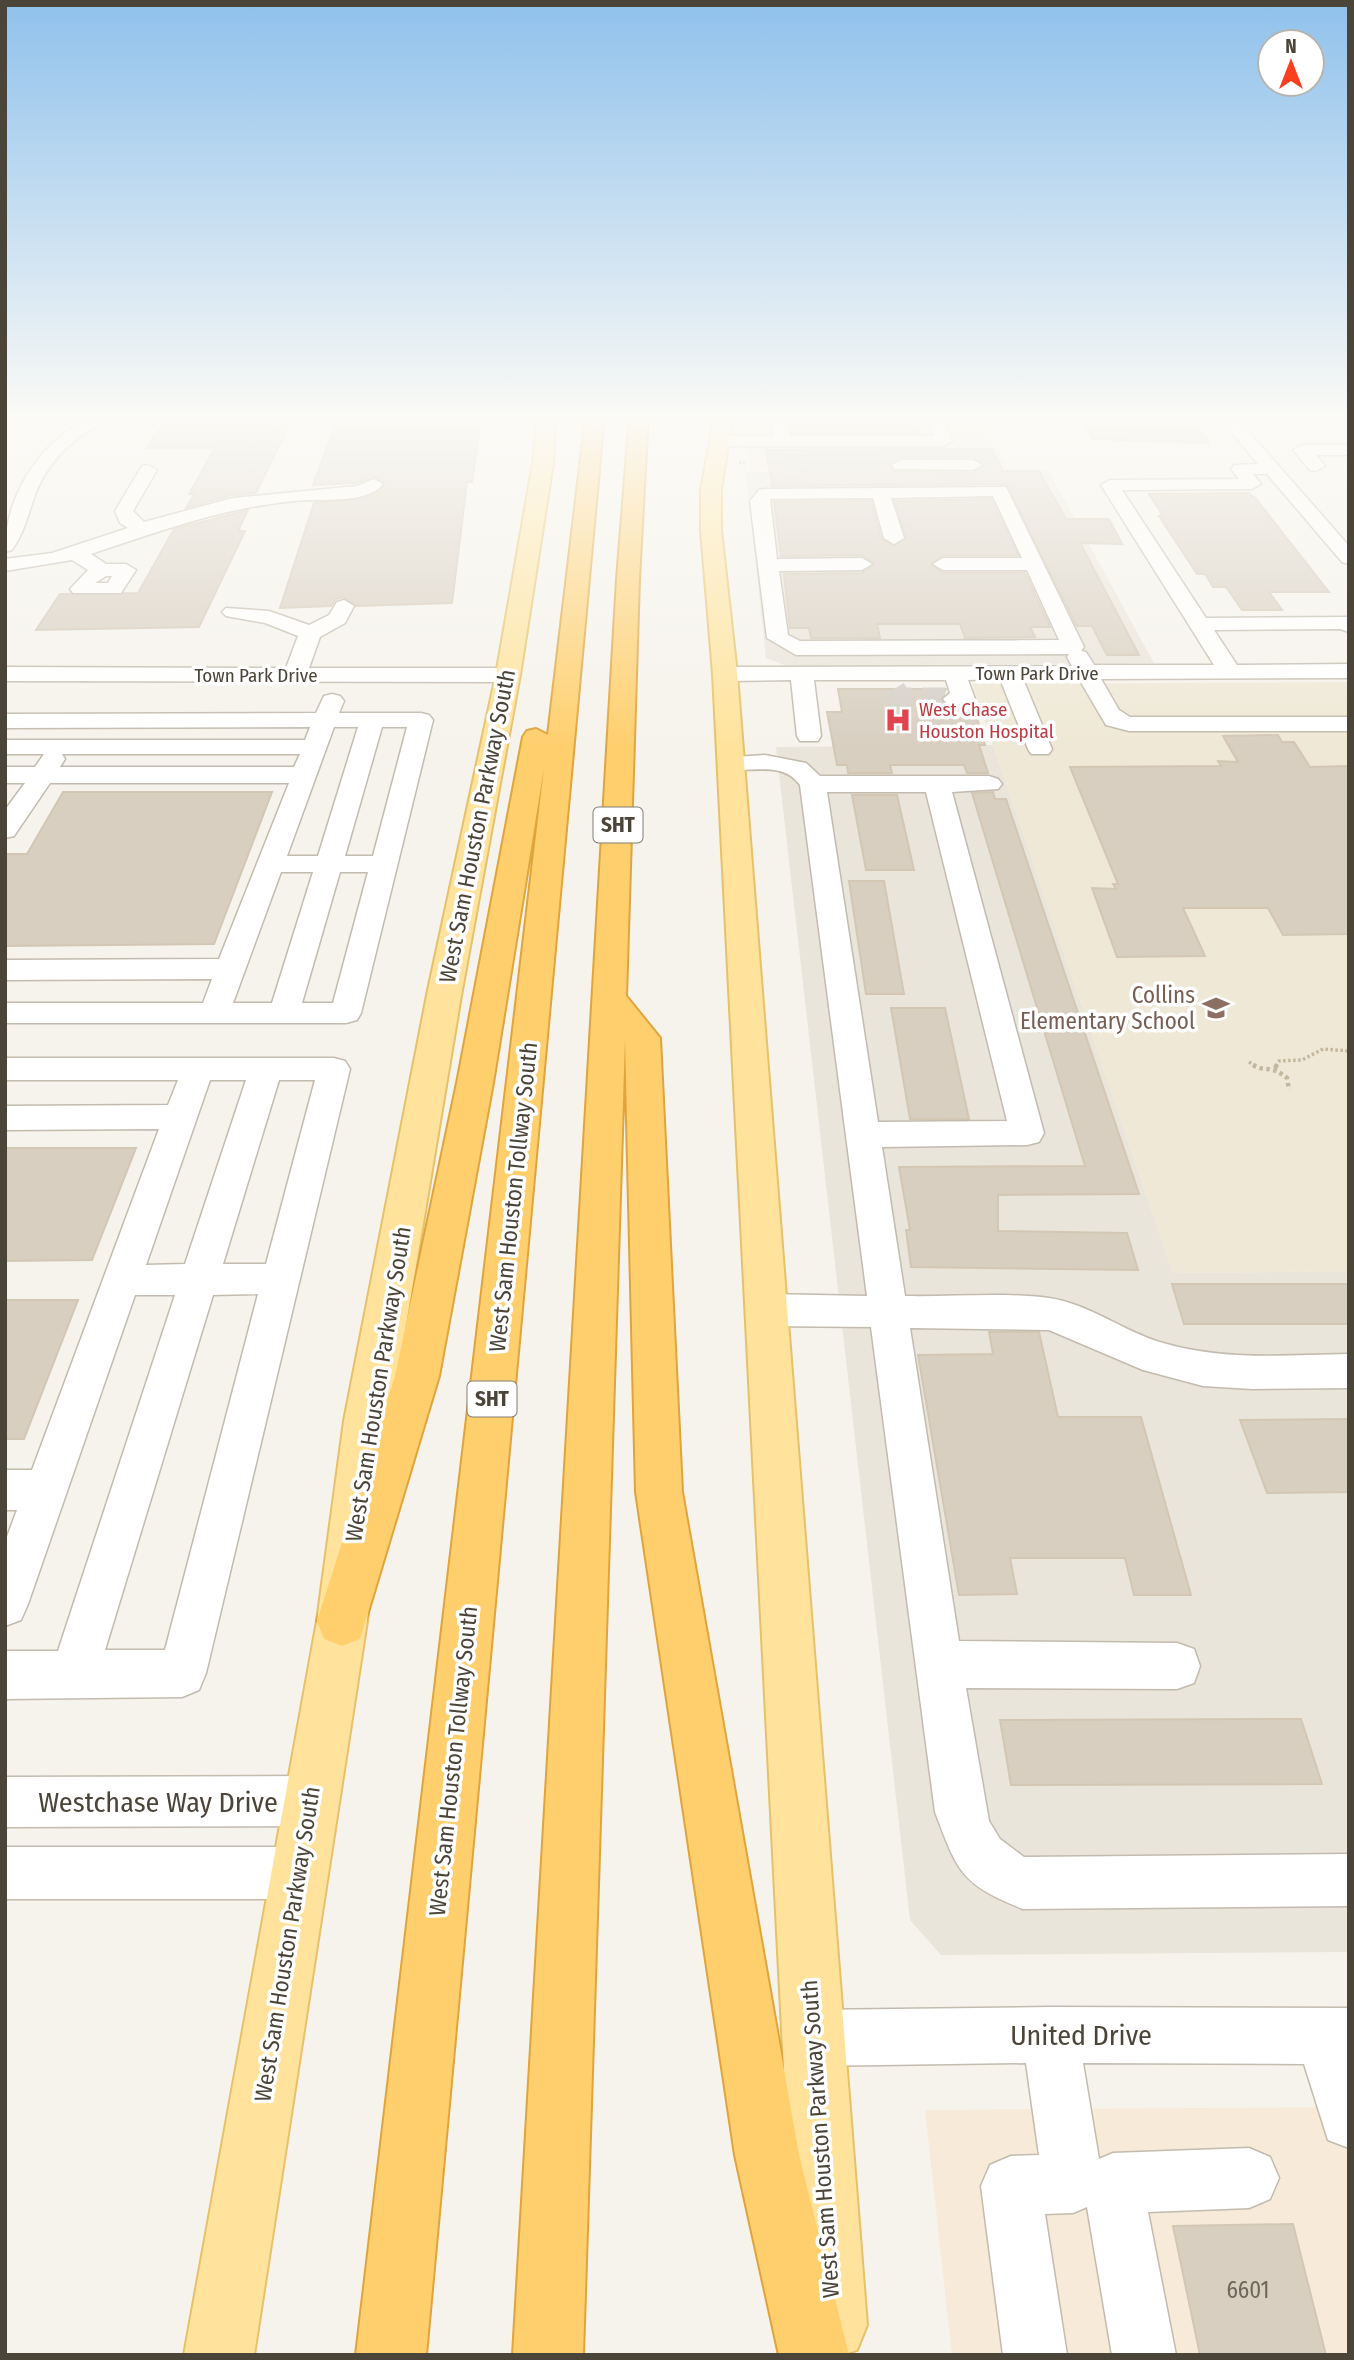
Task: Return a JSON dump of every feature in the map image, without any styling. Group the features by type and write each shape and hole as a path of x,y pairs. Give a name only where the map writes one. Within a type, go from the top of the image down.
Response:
{"highway":[{"path":"342,1621 417,1376 531,777 552,596 570,525"},
{"name":"West Sam Houston Tollway South","path":"391,2355 584,525"},
{"name":"SHT","path":"548,2355 631,525"},
{"path":"610,999 643,1038 659,1492 767,2155 814,2355"}],"main road":[{"name":"West Sam Houston Parkway South","path":"219,2355 342,1621 367,1421 445,990 508,675 533,525"},
{"name":"West Sam Houston Parkway South","path":"711,525 730,763 834,2355"}],"street":[{"path":"5,546 17,525"},
{"path":"135,525 142,530"},
{"path":"5,565 43,562 156,525"},
{"path":"763,525 778,638 796,648 1073,647"},
{"path":"890,525 894,538"},
{"path":"1016,525 1085,672 1114,720 1129,724 1349,724"},
{"path":"1136,525 1230,672"},
{"path":"1321,525 1349,558"},
{"path":"75,553 102,570"},
{"path":"769,565 862,564"},
{"path":"943,564 1034,564"},
{"path":"295,675 310,633 338,619 344,606"},
{"path":"249,607 310,633"},
{"path":"1200,624 1346,623 1349,626"},
{"path":"927,647 963,699 955,699"},
{"path":"1255,671 1292,725"},
{"name":"Town Park Drive","path":"724,674 802,674 892,681 945,673 1349,671"},
{"path":"1009,673 1040,749"},
{"name":"Town Park Drive","path":"5,674 508,675"},
{"path":"802,674 809,736"},
{"path":"5,830 109,675"},
{"path":"214,1013 342,675"},
{"path":"285,1013 372,720"},
{"path":"5,721 421,720 346,1013 5,1013"},
{"path":"5,747 313,747"},
{"path":"730,763 788,764 807,773 813,784 960,1812 973,1846 993,1871 1023,1883 1349,1880"},
{"path":"5,775 303,775"},
{"path":"813,784 989,784"},
{"path":"864,1135 1027,1133 937,784"},
{"path":"270,864 384,864"},
{"path":"5,970 230,969"},
{"path":"5,1069 334,1069 182,1673 5,1675"},
{"path":"9,1585 26,1490 122,1280 198,1069"},
{"path":"74,1675 266,1069"},
{"path":"5,1118 180,1117"},
{"path":"122,1280 281,1279"},
{"path":"765,1310 1049,1314 1079,1320 1156,1358 1195,1369 1349,1371"},
{"path":"939,1664 1177,1666"},
{"name":"Westchase Way Drive","path":"5,1802 311,1801"},
{"path":"5,1873 299,1872"},
{"path":"1050,2035 1144,2355"},
{"path":"1336,2036 1349,2119"},
{"name":"United Drive","path":"813,2038 1336,2036"},
{"path":"1035,2355 1011,2186 1248,2178"}],"path":[{"path":"1275,1068 1279,1061 1302,1060 1323,1049 1349,1051"},
{"path":"1249,1062 1259,1068 1275,1068 1287,1078 1289,1090"}],"shaded area":[{"path":"752,525 1078,525 1154,663 787,666 766,658"},
{"name":"Collins Elementary School","path":"1349,682 1349,1271 1173,1273 972,684"},
{"path":"993,745 1173,1273 1349,1271 1349,1952 941,1955 910,1920 776,747"},
{"path":"1349,2107 1349,2355 952,2355 925,2110"}],"building":[{"path":"189,525 241,525 238,531 245,531 199,627 36,630 60,594 138,593 174,529"},
{"path":"307,525 462,525 452,603 356,606 343,597 336,599 331,606 280,608"},
{"path":"777,525 877,525 881,539 895,546 906,537 902,525 1004,525 1018,555 943,555 931,565 943,573 1025,573 1050,627 1030,627 1035,637 965,638 960,624 877,624 880,638 811,638 809,628 790,628 784,574 862,573 874,563 862,555 781,556"},
{"path":"1027,525 1112,525 1122,544 1080,543 1139,655 1107,655 1092,626 1077,626"},
{"path":"1165,525 1277,525 1329,592 1269,592 1282,610 1242,610 1226,587 1213,587 1205,574 1197,574"},
{"path":"838,689 946,689 940,699 945,706 957,707 959,711 975,711 985,745 979,745 988,773 967,773 964,765 890,765 892,773 848,773 847,765 837,765 827,712 842,712"},
{"path":"1278,735 1282,742 1294,742 1310,767 1349,766 1349,934 1283,935 1268,908 1183,908 1205,956 1117,957 1092,888 1116,889 1113,884 1118,884 1070,767 1221,766 1218,761 1238,762 1223,736"},
{"path":"63,792 272,792 214,944 5,946 5,854 27,854"},
{"path":"993,792 995,799 1006,799 1139,1194 998,1195 998,1231 1127,1233 1138,1270 911,1267 906,1230 910,1230 899,1167 1085,1166 972,793"},
{"path":"852,795 897,795 914,870 866,870"},
{"path":"849,881 884,881 904,994 866,994"},
{"path":"891,1008 945,1008 969,1119 910,1119"},
{"path":"5,1148 136,1148 92,1260 5,1261"},
{"path":"1172,1284 1349,1284 1349,1324 1184,1324"},
{"path":"5,1300 78,1300 24,1439 5,1439"},
{"path":"989,1332 1039,1332 1058,1417 1141,1417 1191,1595 1134,1595 1125,1558 1010,1558 1017,1594 959,1595 918,1355 993,1354"},
{"path":"1349,1419 1349,1492 1267,1493 1240,1420"},
{"path":"1301,1719 1322,1784 1011,1785 1000,1720"},
{"path":"1293,2224 1326,2355 1200,2355 1173,2226"}],"tunnel":[{"path":"894,689 900,699 955,699"}],"place":[{"name":"West Chase Houston Hospital","path":"898,720"},
{"name":"Collins Elementary School","path":"1216,1008"}]}
